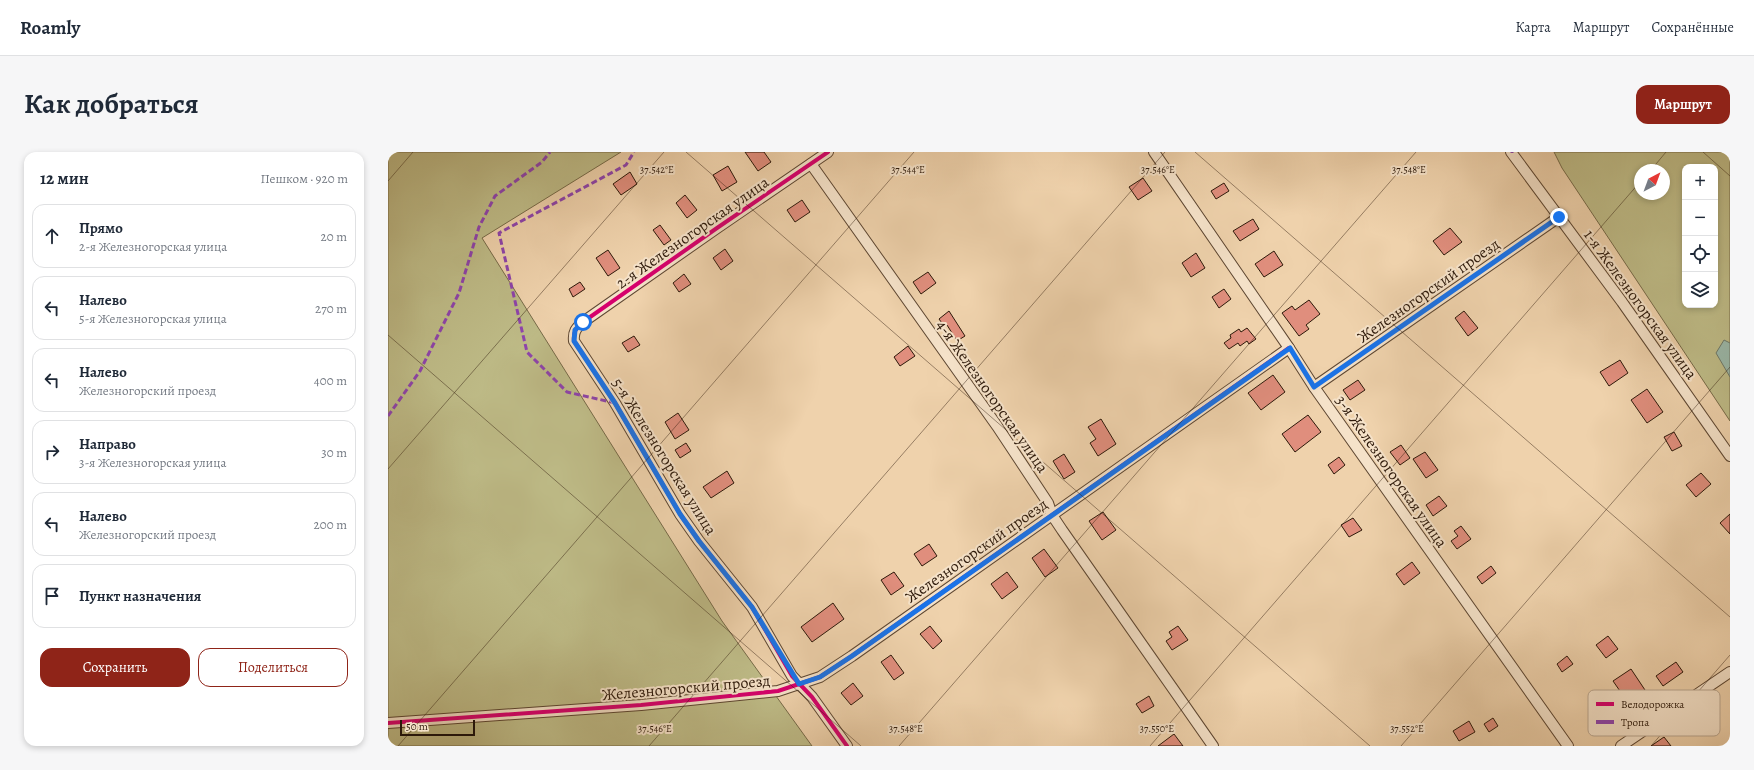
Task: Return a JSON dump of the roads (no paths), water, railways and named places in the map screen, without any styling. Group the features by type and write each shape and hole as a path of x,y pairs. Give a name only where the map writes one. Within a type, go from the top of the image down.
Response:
{"street":[{"name":"2-я Железногорская улица","path":"573,335 575,330 583,322 828,152"},
{"name":"3-я Железногорская улица","path":"1154,152 1290,348 1314,387 1568,746"},
{"name":"1-я Железногорская улица","path":"1511,152 1622,302 1730,456"},
{"name":"4-я Железногорская улица","path":"811,164 997,426 1048,503 1052,515 1062,530 1213,746"},
{"name":"Железногорский проезд","path":"1314,387 1559,217"},
{"name":"5-я Железногорская улица","path":"573,335 574,341 615,403 680,514 699,541 752,607 799,684 812,697 848,746"},
{"name":"Железногорский проезд","path":"388,723 656,703 778,691 820,677 1290,348"},
{"path":"1703,690 1730,672"},
{"path":"1621,746 1636,736"}]}
